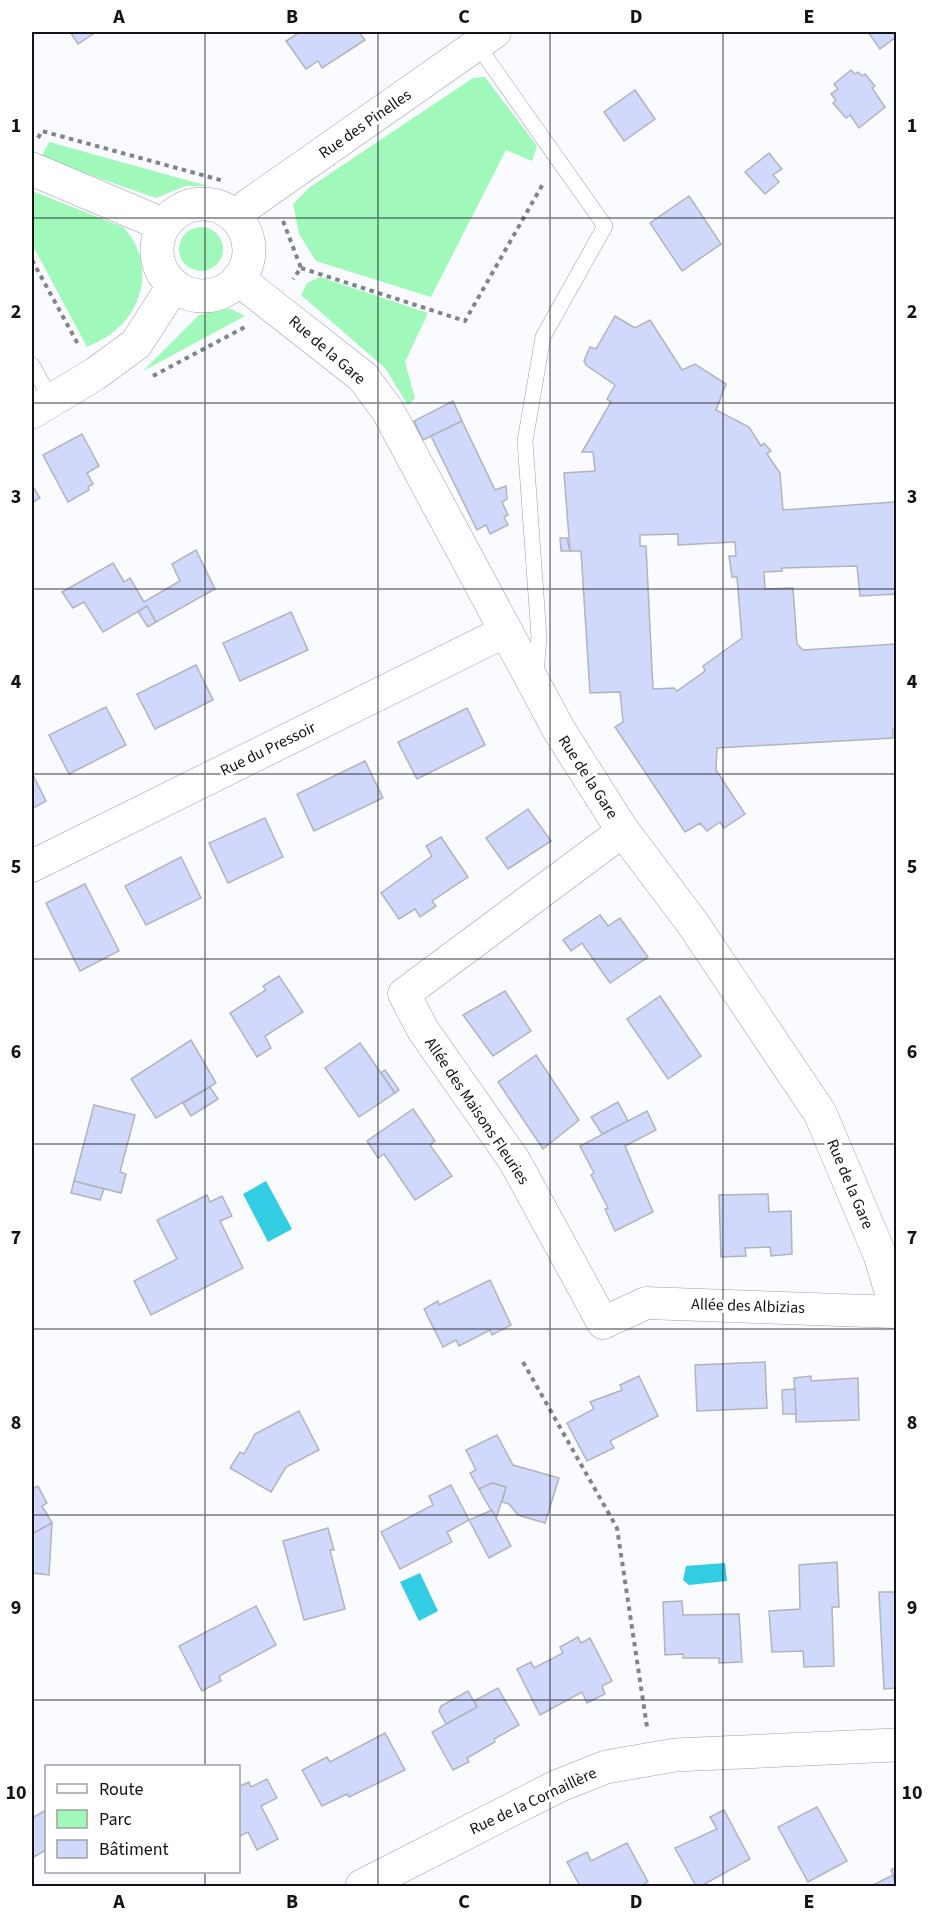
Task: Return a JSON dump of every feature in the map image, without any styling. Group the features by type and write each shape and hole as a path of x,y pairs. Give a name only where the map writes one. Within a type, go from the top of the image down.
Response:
{"street":[{"name":"Rue des Pinelles","path":"236,218 248,205 486,39"},
{"path":"32,159 164,225"},
{"path":"198,204 225,209 236,218 248,241 249,254 238,279 228,288 214,294 186,293 174,285 159,263 158,237 164,225 185,207 198,204"},
{"name":"Rue de la Gare","path":"238,279 363,377 388,411 504,632 559,730 623,831 691,921 820,1113 880,1255 897,1310"},
{"path":"42,406 136,344 174,285"},
{"name":"Rue du Pressoir","path":"32,866 504,632"},
{"name":"Allée des Maisons Fleuries","path":"603,1323 514,1160 423,1030 404,994 623,831"},
{"name":"Allée des Albizias","path":"603,1323 646,1303 897,1310"},
{"name":"Rue de la Cornaillère","path":"362,1887 558,1786 606,1767 652,1758 897,1745"}],"lane":[{"path":"486,39 557,158 605,226 543,336 525,441 539,637 535,687"},
{"path":"32,365 42,406"}],"path":[{"path":"32,159 42,132 226,182"},
{"path":"279,214 302,267 465,321 557,158"},
{"path":"32,260 83,351"},
{"path":"287,287 302,267"},
{"path":"150,378 248,325"},
{"path":"523,1362 617,1528 652,1758"}],"green space":[{"path":"485,77 537,146 532,161 506,150 431,297 316,261 299,234 293,204 310,187 473,78"},
{"path":"49,142 208,186 185,186 156,198 41,158"},
{"path":"32,191 123,227 133,239 139,253 142,282 133,310 112,333 87,347 32,244"},
{"path":"201,227 216,234 223,249 216,264 201,271 186,264 179,249 186,234"},
{"path":"320,277 428,313 405,362 415,398 408,405 385,368 301,295 307,283"},
{"path":"216,309 231,309 245,316 143,371 199,315"}],"water":[{"path":"266,1181 292,1229 268,1242 243,1194"},
{"path":"725,1563 727,1581 689,1585 683,1580 686,1566"},
{"path":"420,1573 438,1611 419,1621 400,1582"}],"building":[{"path":"70,32 96,32 78,44"},
{"path":"300,32 359,32 365,40 322,68 318,61 306,69 286,41"},
{"path":"868,32 896,32 896,37 880,49"},
{"path":"851,70 862,76 865,74 875,86 872,88 885,107 859,128 850,115 846,118 833,103 836,100 831,94 838,89 834,84"},
{"path":"635,90 655,119 624,141 604,112"},
{"path":"769,153 782,169 773,175 779,182 765,194 745,172"},
{"path":"689,196 721,244 682,271 650,223"},
{"path":"615,316 635,328 650,320 682,370 695,364 726,384 716,410 749,427 761,446 764,443 771,451 767,454 780,473 783,510 894,502 896,496 896,594 860,596 857,566 782,568 782,571 764,572 765,589 793,588 797,644 803,650 896,644 896,729 893,729 893,738 717,748 716,770 745,814 724,828 720,822 707,831 700,823 685,832 615,727 623,722 620,692 590,693 581,551 570,551 564,473 595,471 593,452 582,452 611,402 607,399 615,385 586,365 584,361 590,347 596,349","holes":["678,534 678,545 735,542 736,556 729,556 732,577 737,577 742,638 703,666 705,671 677,691 674,688 653,689 646,546 640,546 640,535"]},
{"path":"453,401 462,421 423,440 414,421"},
{"path":"462,421 495,490 506,486 507,499 502,502 508,515 504,517 508,525 490,534 486,525 477,530 431,436"},
{"path":"82,434 99,466 87,473 93,484 88,487 89,490 68,502 43,455"},
{"path":"32,485 40,498 32,503"},
{"path":"560,538 567,538 570,551 561,551"},
{"path":"196,550 215,589 156,622 147,606 103,632 84,602 73,608 62,592 113,563 124,582 130,578 144,602 180,581 172,564"},
{"path":"147,606 156,622 148,627 138,612"},
{"path":"291,612 308,650 240,681 223,643"},
{"path":"196,665 213,700 155,729 137,694"},
{"path":"106,707 126,745 69,774 49,735"},
{"path":"467,708 485,745 417,779 398,742"},
{"path":"365,761 383,798 314,831 297,794"},
{"path":"32,773 46,801 32,809"},
{"path":"528,809 551,841 508,869 486,838"},
{"path":"265,818 283,857 228,883 209,843"},
{"path":"441,837 468,877 432,901 436,906 420,917 415,909 399,919 381,893 432,856 426,846"},
{"path":"181,857 201,898 146,925 125,886"},
{"path":"85,884 119,951 80,971 46,903"},
{"path":"600,915 608,926 620,918 648,957 610,983 582,943 571,951 563,940"},
{"path":"279,976 303,1012 265,1036 271,1048 257,1057 230,1013 266,990 263,986"},
{"path":"505,991 531,1031 493,1056 463,1015"},
{"path":"660,996 701,1056 668,1079 627,1019"},
{"path":"191,1040 216,1083 156,1118 131,1079"},
{"path":"360,1043 395,1093 359,1117 325,1068"},
{"path":"536,1055 579,1120 543,1149 498,1082"},
{"path":"385,1070 399,1090 395,1093 381,1073"},
{"path":"210,1087 218,1099 191,1116 183,1103"},
{"path":"618,1102 628,1121 602,1134 591,1117"},
{"path":"94,1105 135,1115 120,1172 126,1174 121,1193 74,1181"},
{"path":"413,1109 435,1141 430,1145 452,1176 415,1200 384,1154 378,1158 367,1141"},
{"path":"647,1111 656,1130 625,1146 653,1212 615,1231 605,1209 608,1208 591,1175 594,1173 580,1146"},
{"path":"74,1181 104,1189 100,1200 71,1193"},
{"path":"768,1194 769,1212 791,1211 792,1254 771,1256 770,1247 745,1248 746,1256 721,1257 719,1195"},
{"path":"207,1195 210,1202 222,1196 232,1216 220,1221 243,1268 151,1315 134,1281 177,1259 157,1220"},
{"path":"490,1280 511,1325 492,1335 490,1330 459,1346 456,1340 443,1347 424,1309 438,1301 439,1305"},
{"path":"765,1362 767,1408 697,1411 695,1365"},
{"path":"639,1376 658,1416 610,1441 614,1448 587,1461 567,1423 594,1409 590,1402 622,1390 620,1385"},
{"path":"811,1376 811,1381 858,1378 859,1420 796,1422 794,1378"},
{"path":"795,1389 796,1414 783,1414 782,1390"},
{"path":"299,1411 319,1450 286,1467 271,1492 230,1468 240,1452 244,1454 255,1434"},
{"path":"497,1435 513,1465 559,1478 545,1523 518,1515 509,1504 502,1502 506,1487 492,1483 479,1489 470,1473 476,1470 466,1450"},
{"path":"492,1483 506,1487 496,1519 479,1489"},
{"path":"451,1485 469,1520 447,1532 452,1542 400,1569 381,1532 433,1505 429,1496"},
{"path":"38,1486 47,1503 42,1506 52,1523 32,1534 32,1489"},
{"path":"492,1510 511,1546 489,1558 469,1520"},
{"path":"52,1523 49,1575 32,1573 32,1534"},
{"path":"328,1528 334,1550 330,1550 345,1609 304,1620 283,1541"},
{"path":"837,1562 839,1607 832,1607 834,1666 804,1667 803,1651 772,1652 769,1611 800,1609 799,1565"},
{"path":"879,1592 896,1592 896,1688 884,1689"},
{"path":"682,1601 683,1615 739,1614 742,1662 719,1663 719,1658 683,1658 683,1654 665,1655 663,1602"},
{"path":"256,1606 276,1645 219,1676 221,1681 202,1691 179,1646"},
{"path":"578,1637 581,1643 590,1638 612,1681 602,1686 605,1694 587,1703 582,1692 540,1715 517,1669 531,1662 534,1668 563,1653 560,1647"},
{"path":"498,1688 519,1725 494,1739 495,1742 467,1758 469,1762 453,1770 432,1732 477,1707 474,1701"},
{"path":"468,1691 477,1707 446,1724 439,1711 441,1706"},
{"path":"385,1733 405,1770 349,1797 347,1794 322,1806 302,1770 327,1757 330,1762"},
{"path":"267,1779 277,1798 261,1806 278,1839 257,1850 248,1832 240,1836 240,1786 249,1782 251,1787"},
{"path":"817,1807 847,1861 808,1882 778,1827"},
{"path":"724,1810 750,1859 701,1886 696,1886 675,1848 717,1829 710,1817"},
{"path":"45,1811 45,1851 32,1858 32,1818"},
{"path":"627,1843 648,1882 640,1886 580,1886 567,1862 587,1852 591,1861"},
{"path":"896,1867 896,1881 891,1870"},
{"path":"893,1875 896,1886 871,1886"}]}
